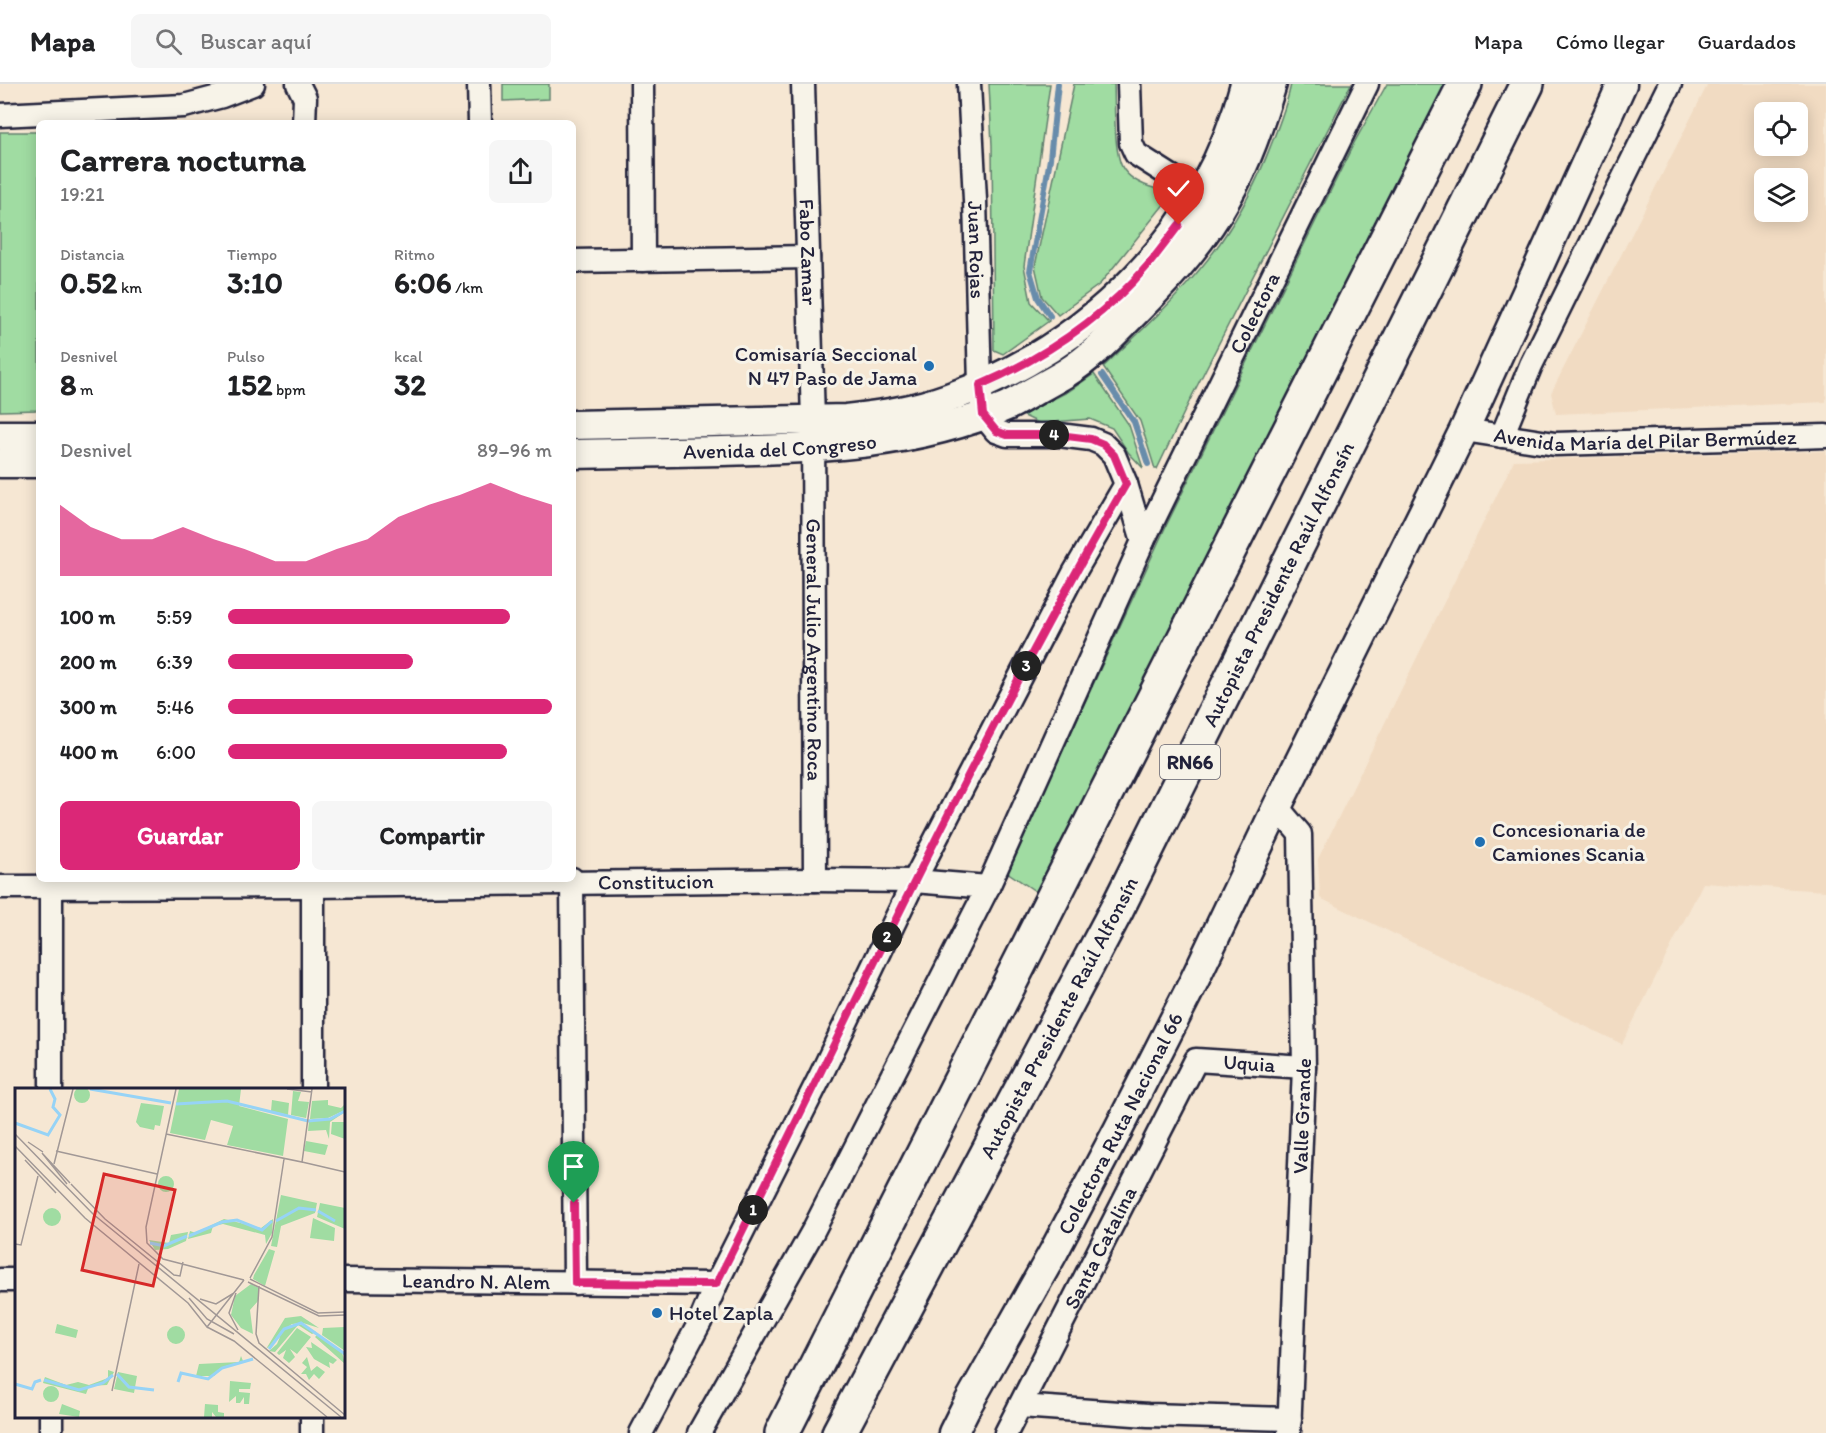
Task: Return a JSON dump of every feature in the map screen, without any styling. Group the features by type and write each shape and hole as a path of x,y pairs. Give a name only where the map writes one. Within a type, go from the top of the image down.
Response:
{"highway":[{"name":"RN66","path":"783,1433 1465,84"},
{"name":"Autopista Presidente Raúl Alfonsín","path":"839,1433 1118,909 1527,84"}],"main road":[{"name":"Avenida del Congreso","path":"576,425 846,419 903,411 948,398 1014,370 1074,333 1109,304 1147,266 1179,225 1199,194 1225,143 1245,84"},
{"name":"Avenida del Congreso","path":"576,454 813,448 909,436 983,415 1009,405 1067,372 1099,348 1170,277 1204,234 1227,197 1246,158 1272,84"},
{"name":"Colectora Ruta Nacional 66","path":"953,1433 1053,1252 1194,981 1277,807 1464,430 1622,84"},
{"path":"0,435 36,435"},
{"path":"0,463 36,462"}],"street":[{"path":"0,115 70,118 184,106 218,90 253,84"},
{"path":"298,84 304,98 304,120"},
{"path":"479,84 480,120"},
{"path":"642,84 644,260"},
{"name":"Fabo Zamar","path":"803,84 813,420"},
{"name":"Juan Rojas","path":"969,84 983,415"},
{"path":"1129,84 1131,143 1136,154 1199,194"},
{"name":"Colectora","path":"699,1433 813,1231 988,887 1143,541 1367,84"},
{"path":"1503,436 1531,365 1670,84"},
{"path":"576,261 808,257"},
{"path":"983,415 996,431 1007,435 1059,435 1091,439 1103,444 1114,455 1126,484 1143,541"},
{"name":"General Julio Argentino Roca","path":"813,420 815,880"},
{"name":"Avenida María del Pilar Bermúdez","path":"1464,430 1555,444 1826,436"},
{"path":"641,1433 700,1322 716,1284 914,881 1074,573 1126,484"},
{"name":"Valle Grande","path":"1277,807 1300,834 1304,1067 1289,1426"},
{"name":"Constitucion","path":"576,881 914,881 988,887"},
{"name":"Constitucion","path":"0,887 51,883 442,882"},
{"path":"572,882 575,1283"},
{"path":"51,883 51,1088"},
{"path":"313,883 313,1088"},
{"name":"Uquia","path":"1196,1060 1304,1067"},
{"name":"Santa Catalina","path":"1006,1433 1196,1060"},
{"name":"Leandro N. Alem","path":"345,1280 716,1284"},
{"path":"1020,1406 1289,1426"}],"shaded area":[{"path":"1708,84 1826,84 1826,402 1556,414 1551,393"},
{"path":"1826,451 1826,891 1703,883 1622,1044 1320,898 1318,859 1514,460"}],"green space":[{"path":"503,84 549,84 549,99 503,101"},
{"path":"989,84 1050,84 1024,266 1031,302 1049,321 1003,354 994,350 992,145"},
{"path":"1074,84 1114,84 1116,142 1120,163 1127,174 1136,180 1161,190 1166,202 1100,284 1058,315 1042,297 1035,266"},
{"path":"1291,84 1351,84 1155,469 1140,421 1103,367 1179,293 1228,232 1260,171 1283,115"},
{"path":"1387,84 1446,84 1044,897 1007,872 1165,528 1354,143"},
{"path":"0,132 36,132 36,410 0,411"},
{"path":"1094,374 1129,425 1143,468 1128,452 1112,428 1090,419 1039,423 1022,415 1069,391"}],"waterway":[{"path":"1050,316 1038,298 1030,271 1050,159 1058,84"},
{"path":"1102,375 1134,422 1148,464"}],"place":[{"name":"Comisaría Seccional N 47 Paso de Jama","path":"929,366"},
{"name":"Concesionaria de Camiones Scania","path":"1480,842"},
{"name":"Hotel Zapla","path":"657,1313"}],"route":[{"path":"574,1203 575,1283 716,1284 819,1079 914,881 1074,573 1126,484 1114,455 1103,444 1091,439 1059,435 1007,435 996,431 983,415 980,385 1014,370 1074,333 1109,304 1147,266 1179,225"}]}
